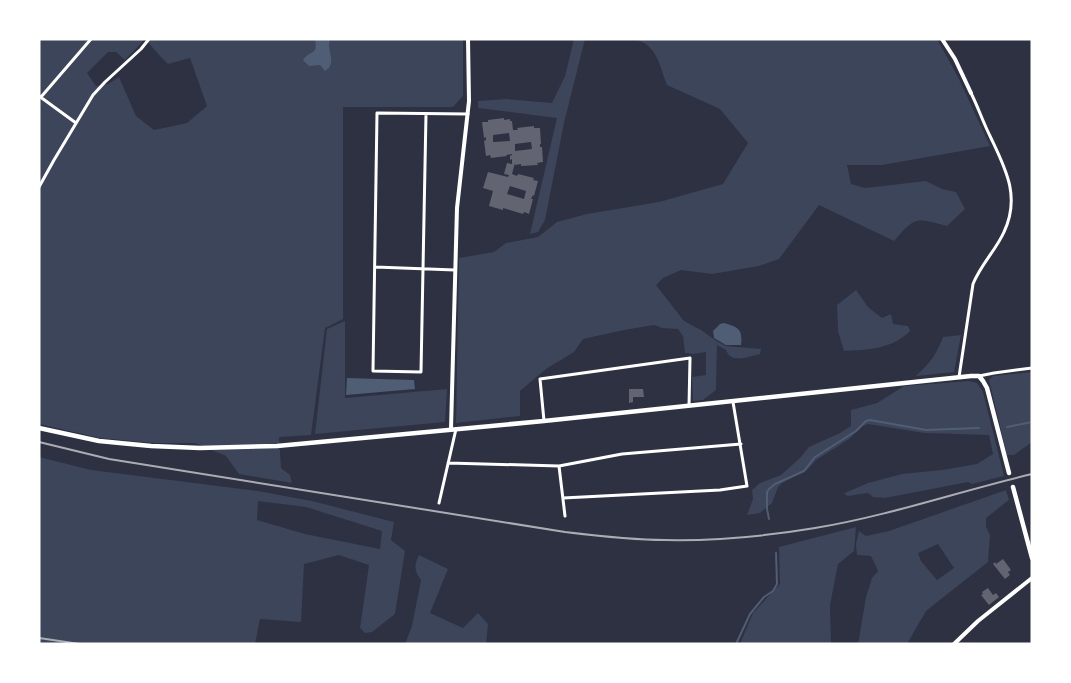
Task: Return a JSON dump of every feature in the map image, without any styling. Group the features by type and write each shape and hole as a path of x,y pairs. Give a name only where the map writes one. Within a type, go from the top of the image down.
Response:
{"main road":[{"path":"39,428 99,441 151,446 277,447 979,376 987,388 1009,472"},
{"path":"1013,487 1032,558"}],"street":[{"path":"76,123 40,96 91,39"},
{"path":"39,187 98,90 149,39"},
{"path":"439,503 454,429 457,208 468,114 468,39"},
{"path":"942,39 955,59 1004,165 1012,197 1011,210 1004,232 979,270 973,284 959,377"},
{"path":"426,114 421,372 373,371 377,113 468,114"},
{"path":"375,267 455,270"},
{"path":"544,421 540,379 690,358 689,406"},
{"path":"979,376 1032,368"},
{"path":"563,498 720,490 747,486 733,402"},
{"path":"448,463 559,466 622,454 741,444"},
{"path":"559,466 565,516"},
{"path":"954,644 978,621 1032,578"}],"shaded area":[{"path":"39,39 145,39 463,39 463,96 453,107 343,107 343,319 325,328 311,435 279,437 281,468 290,475 292,483 239,474 226,456 195,443 154,443 100,438 39,424","holes":["145,39 168,64 190,58 207,106 187,123 154,130 136,116 119,77 108,84 96,86 87,73 108,52 116,52 125,60"]},
{"path":"315,39 330,39 331,64 325,71 320,65 309,66 303,60 315,50"},
{"path":"574,39 585,39 564,123 545,220 538,232 530,234 557,118 478,108 478,101 506,99 552,103 565,76"},
{"path":"633,39 937,39 958,77 990,146 882,165 847,165 851,184 865,188 926,181 942,189 956,192 965,209 947,226 928,221 917,221 907,227 894,241 819,205 779,259 759,266 712,274 681,270 663,278 656,285 684,321 726,346 761,349 760,354 736,358 717,345 716,390 703,400 693,401 692,377 706,375 706,352 685,353 683,336 678,329 654,325 583,339 574,352 546,369 520,391 520,416 456,423 459,258 494,252 506,243 538,237 557,222 587,214 659,202 723,184 748,143 720,109 667,85 652,50 647,45"},
{"path":"856,290 868,307 882,318 891,314 893,324 908,326 910,331 888,345 844,351 838,331 837,305"},
{"path":"345,321 345,398 447,389 445,422 315,434 327,329"},
{"path":"724,323 740,332 741,345 726,345 714,338 713,331"},
{"path":"961,335 954,372 916,376 932,358 943,337"},
{"path":"1032,372 1032,442 1014,455 1007,455 989,380 993,376"},
{"path":"347,378 414,380 415,389 346,395"},
{"path":"969,381 977,383 983,392 1004,476 972,484 968,482 885,498 873,497 868,493 848,496 844,494 868,483 902,474 977,464 993,454 989,435 924,433 868,424 816,460 807,470 782,483 772,503 760,513 747,515 753,499 752,490 760,483 781,475 809,447 851,426 851,410 877,403 904,386"},
{"path":"39,457 91,470 258,491 312,501 394,522 391,540 405,551 395,614 372,632 365,633 360,628 369,565 339,555 304,564 301,622 260,619 255,644 39,644","holes":["258,501 306,507 382,531 380,549 305,534 257,520"]},
{"path":"1006,490 1009,500 986,518 986,527 990,535 988,562 926,611 907,644 858,644 866,597 872,578 878,571 871,556 857,555 856,544 859,531 866,536 889,531","holes":["938,544 954,568 937,580 921,561 918,553"]},
{"path":"856,527 854,551 838,564 830,605 831,644 740,644 753,613 780,584 779,547"},
{"path":"419,555 448,569 430,613 463,628 478,613 488,624 486,644 405,644 412,626 421,580 416,568"}],"building":[{"path":"510,119 513,130 534,126 534,128 540,128 543,162 537,163 538,165 521,166 515,163 512,174 534,178 533,180 538,181 531,199 533,199 529,214 489,206 493,191 483,188 488,172 508,177 509,175 504,174 507,163 512,164 510,156 512,154 491,158 490,155 486,156 484,141 486,137 484,138 482,122 488,122 488,120","holes":["509,133 510,141 493,142 493,135","531,142 532,149 515,151 515,144","510,186 526,191 524,199 507,194"]},
{"path":"629,389 643,389 644,397 633,397 633,402 629,403"},
{"path":"1003,559 1011,570 1008,572 1010,575 1005,579 993,564"},
{"path":"988,588 993,595 996,593 999,597 989,605 981,595"}],"waterway":[{"path":"769,519 767,509 769,489 804,471 815,457 856,431 866,421 926,430 979,428"},
{"path":"1007,427 1032,422"},
{"path":"736,644 750,614 777,584 776,553"}],"railway":[{"path":"39,442 109,459 565,532 653,540 702,540 815,528 870,517 1032,474"},
{"path":"39,638 80,644"}]}
